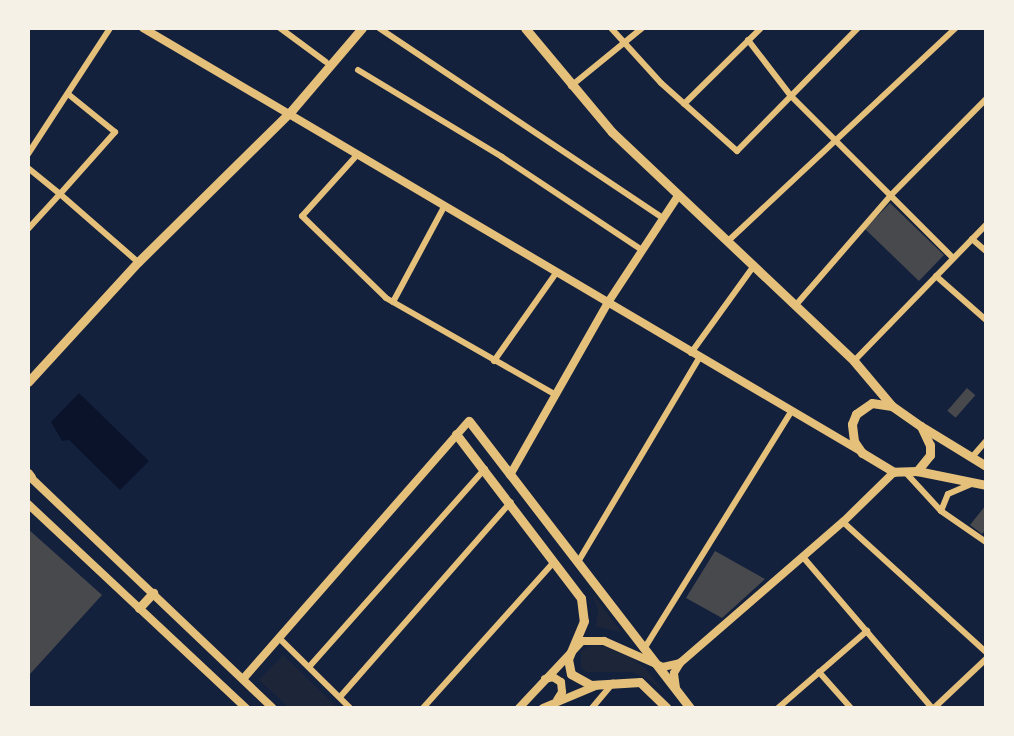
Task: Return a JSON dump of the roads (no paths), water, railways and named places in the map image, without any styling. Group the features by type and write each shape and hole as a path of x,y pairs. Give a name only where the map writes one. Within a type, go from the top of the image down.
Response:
{"main road":[{"path":"285,113 356,28"},
{"path":"28,382 138,262 285,113 362,28"},
{"path":"525,28 571,86 678,196 854,361 892,406 986,466"},
{"path":"892,406 872,403 856,414 851,433 862,453 894,472 907,474 917,471 985,485"},
{"path":"470,421 690,708"},
{"path":"917,471 930,455 930,445 921,426"},
{"path":"456,434 486,469 555,561 585,608 568,659 571,674 584,684 640,682 667,708"},
{"path":"498,486 510,475"},
{"path":"139,608 153,593"}],"street":[{"path":"28,154 110,28"},
{"path":"143,28 862,453"},
{"path":"280,28 326,62"},
{"path":"379,28 663,218"},
{"path":"611,28 624,45 684,104 737,151 858,28"},
{"path":"571,86 642,28"},
{"path":"684,104 761,28"},
{"path":"726,242 837,143 956,28"},
{"path":"748,40 791,96 953,258"},
{"path":"358,70 502,156 642,250"},
{"path":"28,229 115,132 68,94"},
{"path":"795,306 891,195 986,99"},
{"path":"357,155 302,216 393,302 555,395"},
{"path":"28,168 138,262"},
{"path":"510,475 607,304 678,196"},
{"path":"393,302 444,207"},
{"path":"854,361 986,225"},
{"path":"972,239 986,251"},
{"path":"691,353 753,267"},
{"path":"494,361 556,273"},
{"path":"936,276 986,320"},
{"path":"578,562 699,358"},
{"path":"644,649 790,412"},
{"path":"243,679 456,434 470,421"},
{"path":"973,456 986,441"},
{"path":"309,667 486,469"},
{"path":"677,691 673,677 681,663 843,522 894,472"},
{"path":"907,474 941,511 986,542"},
{"path":"29,475 273,708"},
{"path":"941,511 953,490 985,485"},
{"path":"340,698 511,502"},
{"path":"28,504 246,708"},
{"path":"843,522 986,652"},
{"path":"803,557 933,708 986,659"},
{"path":"423,708 555,561"},
{"path":"778,708 867,631"},
{"path":"279,638 350,708"},
{"path":"519,708 574,645 590,639 604,641 656,664 669,667 681,663"},
{"path":"819,672 851,708"},
{"path":"544,679 553,677 561,682 562,692 557,700"},
{"path":"592,708 614,682"},
{"path":"543,708 557,700 600,685"}]}
